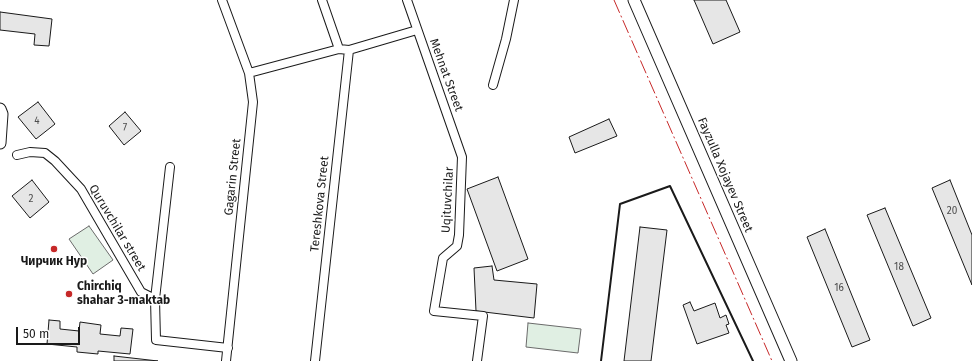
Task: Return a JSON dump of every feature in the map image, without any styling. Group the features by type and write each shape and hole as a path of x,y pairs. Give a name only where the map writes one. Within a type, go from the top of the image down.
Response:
{"main road":[{"name":"Fayzulla Xojayev Street","path":"634,0 791,361"},
{"path":"0,109 2,114 0,143"}],"street":[{"name":"Gagarin Street","path":"222,0 249,73 253,102 226,361"},
{"path":"322,0 338,49"},
{"name":"Mehnat Street","path":"407,0 462,157"},
{"path":"493,84 506,39 514,0"},
{"path":"249,73 338,49 349,50 417,30"},
{"name":"Tereshkova Street","path":"315,361 349,50"},
{"name":"Quruvchilar street","path":"17,155 30,152 45,153 55,161 81,190 142,292 155,300"},
{"name":"Uqituvchilar","path":"462,157 460,235 457,246 443,258 434,311 483,316 477,361"},
{"name":"Quruvchilar street","path":"170,167 155,300 156,340 228,348"}],"green space":[{"path":"89,226 113,260 93,274 69,239"},
{"path":"528,323 581,329 578,353 526,347"}],"building":[{"path":"694,0 726,0 740,32 713,44"},
{"path":"0,12 52,19 49,46 34,45 35,34 0,30"},
{"path":"38,102 55,124 36,139 18,117"},
{"path":"125,112 141,131 124,145 109,126"},
{"path":"609,119 617,136 575,153 569,137"},
{"path":"498,177 528,259 497,271 467,189"},
{"path":"32,180 49,202 30,218 12,196"},
{"path":"950,180 972,235 972,285 932,188"},
{"path":"885,208 931,318 913,326 867,215"},
{"path":"640,227 667,230 651,361 624,361"},
{"path":"825,229 870,340 852,347 807,237"},
{"path":"492,266 494,280 537,284 534,318 476,311 474,268"},
{"path":"690,302 694,311 715,303 720,318 726,315 729,324 726,325 729,333 697,344 683,305"},
{"path":"49,320 60,321 60,329 79,331 80,322 101,325 100,334 120,336 121,328 133,329 130,354 98,351 98,354 77,352 77,347 47,344"},
{"path":"114,356 158,361 114,361"}],"wall":[{"path":"601,361 620,204 670,186 753,361"}],"power":[{"path":"614,0 772,361"}],"place":[{"name":"Чирчик Нур","path":"54,249"},
{"name":"Chirchiq shahar 3-maktab","path":"69,294"}]}
